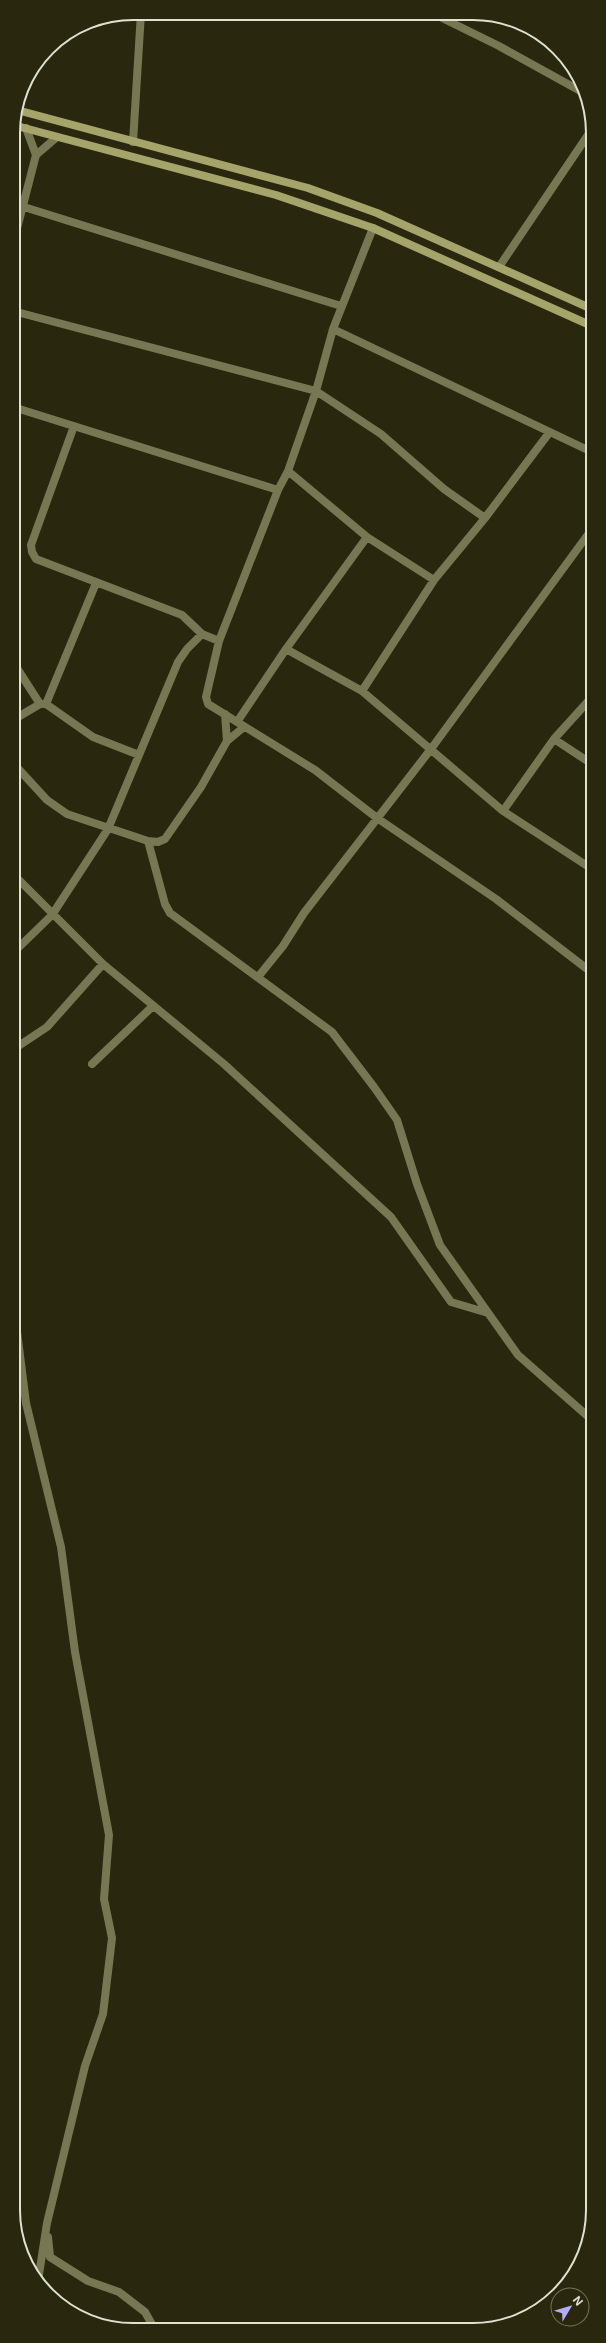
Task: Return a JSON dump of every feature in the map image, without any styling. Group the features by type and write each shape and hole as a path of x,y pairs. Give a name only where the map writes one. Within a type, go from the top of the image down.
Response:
{"main road":[{"path":"22,111 308,188 377,213 586,306"},
{"path":"20,127 276,195 373,228 475,272 586,323"},
{"path":"475,272 478,259"}],"street":[{"path":"133,142 141,20"},
{"path":"446,20 499,46 576,89"},
{"path":"20,220 36,155 26,128"},
{"path":"36,155 57,137"},
{"path":"499,267 586,138"},
{"path":"24,207 341,306"},
{"path":"373,228 332,329 316,391 288,471 278,490 219,641 206,697 208,704 315,770 377,818 496,899 586,968"},
{"path":"20,313 316,391 381,434 444,489 485,518"},
{"path":"332,329 586,449"},
{"path":"20,409 278,490"},
{"path":"74,426 31,545 32,552 36,559 96,583 182,614 202,634 219,641"},
{"path":"362,691 434,580 485,518 549,433"},
{"path":"288,471 367,537 434,580"},
{"path":"258,977 283,946 304,913 431,749 586,536"},
{"path":"237,722 286,649 367,537"},
{"path":"20,717 43,704 96,583"},
{"path":"20,946 52,915 108,828 178,662 187,649 202,634"},
{"path":"286,649 362,691 503,811 586,866"},
{"path":"20,671 43,704 93,737 139,755"},
{"path":"503,811 554,739 586,703"},
{"path":"225,714 227,741"},
{"path":"20,770 48,800 67,814 148,841 158,842 165,839 201,787 227,741 244,727"},
{"path":"554,739 586,760"},
{"path":"148,841 165,904 170,913 332,1032 397,1120 417,1184 440,1245 518,1355 586,1415"},
{"path":"20,881 52,915 104,964 224,1064 391,1217 451,1302 488,1313"},
{"path":"20,1045 47,1027 104,964"},
{"path":"92,1064 153,1006"},
{"path":"20,1356 26,1403 61,1547 75,1652 109,1835 104,1899 112,1938 103,2014 85,2066 47,2223 39,2273"},
{"path":"47,2223 50,2257 88,2281 119,2292 145,2312 151,2323"}]}
